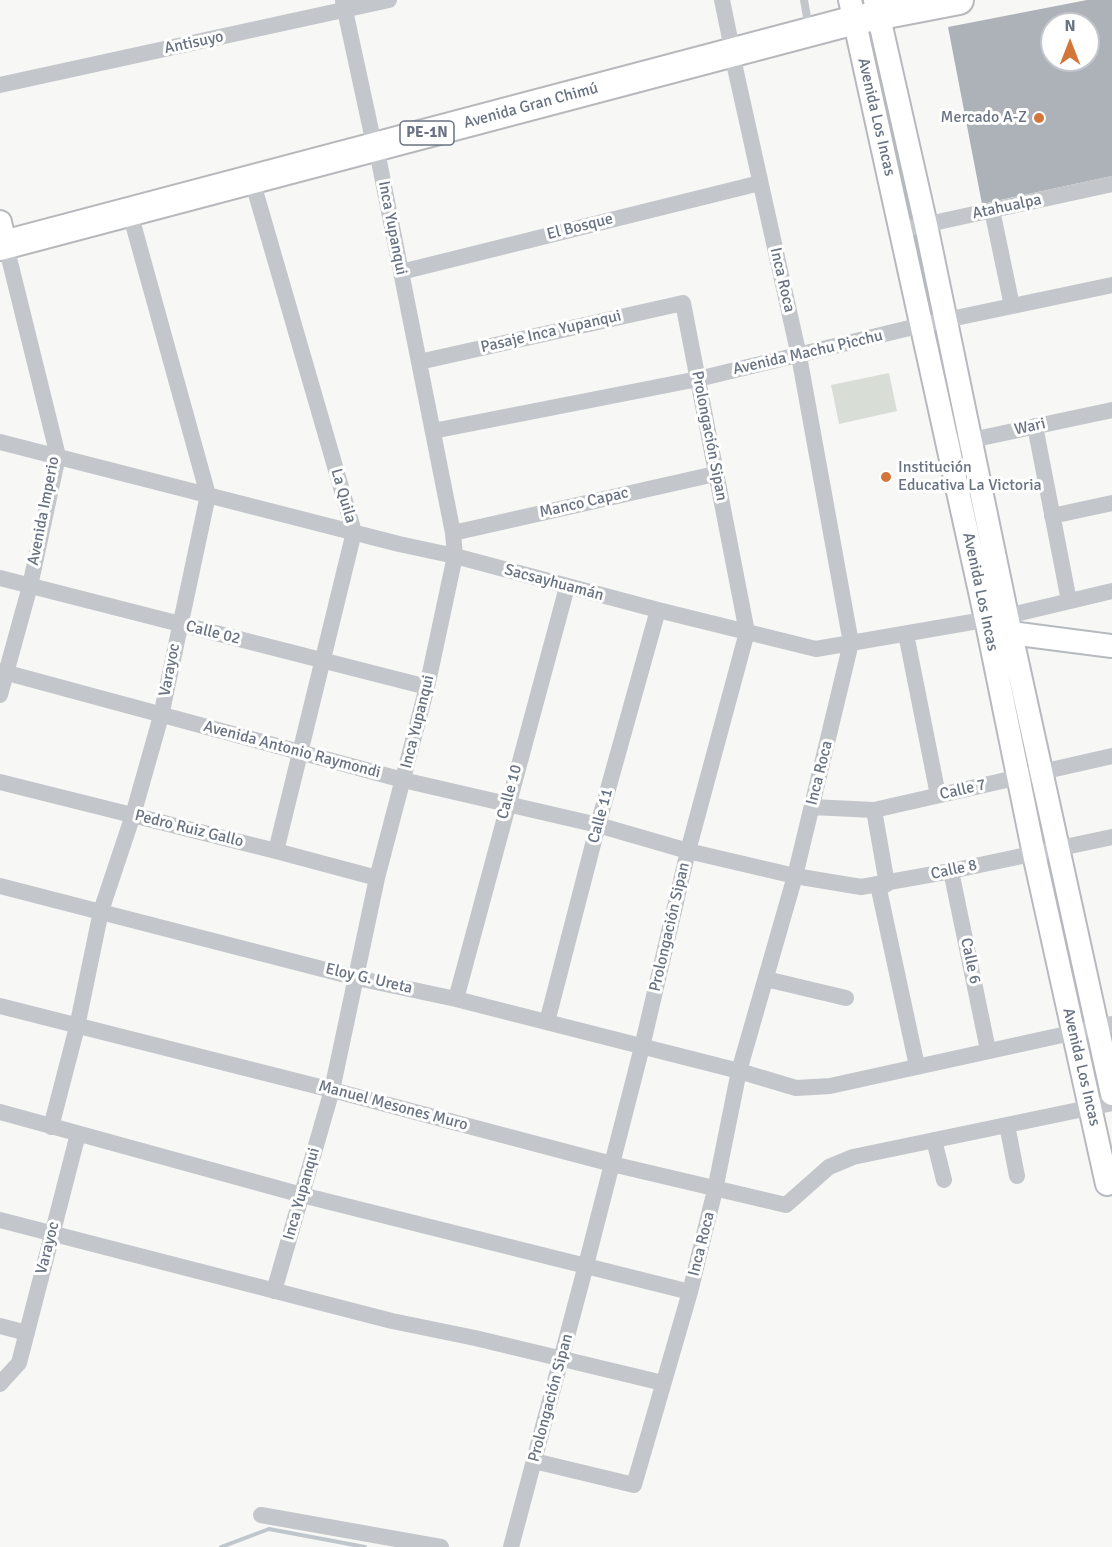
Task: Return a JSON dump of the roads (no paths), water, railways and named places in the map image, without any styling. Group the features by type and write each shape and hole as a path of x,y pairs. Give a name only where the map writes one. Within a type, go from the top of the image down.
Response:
{"highway":[{"name":"Avenida Gran Chimú","path":"731,46 806,9 959,0"},
{"name":"Avenida Gran Chimú","path":"2,235 731,46 864,7"},
{"name":"Avenida Gran Chimú","path":"2,235 130,213 252,180 374,140"}],"street":[{"name":"Antisuyo","path":"0,85 344,5 388,0"},
{"name":"Inca Roca","path":"534,1461 634,1485 690,1292 716,1190 739,1071 795,876 852,643 799,356 722,0"},
{"name":"Inca Yupanqui","path":"274,1291 332,1090 377,878 427,687 455,556 453,532 401,272 344,5"},
{"name":"Avenida Los Incas","path":"864,7 926,225 946,320 971,440 1002,623 1018,777 1073,1033 1109,1183"},
{"name":"Avenida Los Incas","path":"864,7 901,230 948,445 1002,623 1041,771 1057,848 1104,1026 1112,1094"},
{"name":"La Quila","path":"252,180 354,532 276,851"},
{"name":"El Bosque","path":"401,272 760,183"},
{"name":"Atahualpa","path":"901,230 1112,184"},
{"path":"992,210 1012,306"},
{"name":"Varayoc","path":"51,1126 77,1027 101,911 133,815 161,716 208,495 130,213"},
{"name":"Avenida Imperio","path":"0,695 3,671 30,586 58,456 2,235"},
{"name":"Avenida Machu Picchu","path":"433,431 698,379 922,325 1112,285"},
{"name":"Pasaje Inca Yupanqui","path":"419,362 683,303"},
{"name":"Prolongación Sipan","path":"511,1547 642,1047 688,851 747,632 683,303"},
{"name":"Wari","path":"948,445 1112,410"},
{"path":"1035,426 1069,601"},
{"name":"Sacsayhuamán","path":"0,442 816,649 906,634 1002,623 1069,601 1112,591"},
{"name":"Manco Capac","path":"453,532 716,474"},
{"path":"1052,516 1112,502"},
{"name":"Calle 02","path":"0,578 427,687"},
{"name":"Calle 10","path":"456,999 567,587"},
{"name":"Calle 11","path":"547,1023 598,825 658,610"},
{"path":"1002,623 1112,646"},
{"path":"906,634 938,795"},
{"name":"Avenida Antonio Raymondi","path":"3,671 161,716 299,750 403,780 598,825 688,851 795,876"},
{"name":"Calle 7","path":"812,807 874,810 1112,756"},
{"name":"Pedro Ruiz Gallo","path":"0,783 377,878"},
{"path":"874,810 882,884 917,1066"},
{"name":"Calle 8","path":"795,876 861,887 951,871 1112,837"},
{"name":"Calle 6","path":"951,871 988,1050"},
{"name":"Eloy G. Ureta","path":"0,886 357,978 456,999 739,1071 796,1088 830,1086 1104,1026"},
{"path":"766,979 846,998"},
{"name":"Manuel Mesones Muro","path":"0,1006 612,1164 786,1205 829,1167 853,1157 934,1140"},
{"path":"944,1180 934,1140 1112,1102"},
{"path":"0,1112 302,1195 690,1292"},
{"path":"1007,1125 1017,1176"},
{"name":"Varayoc","path":"0,1384 19,1363 78,1134"},
{"path":"0,1220 392,1322 475,1338 663,1383"},
{"path":"0,1326 27,1334"},
{"path":"261,1515 400,1543 441,1547"}],"waterway":[{"path":"221,1547 269,1529 365,1547"}],"place":[{"name":"Mercado A-Z","path":"1039,118"},
{"name":"Institución Educativa La Victoria","path":"886,477"}]}
